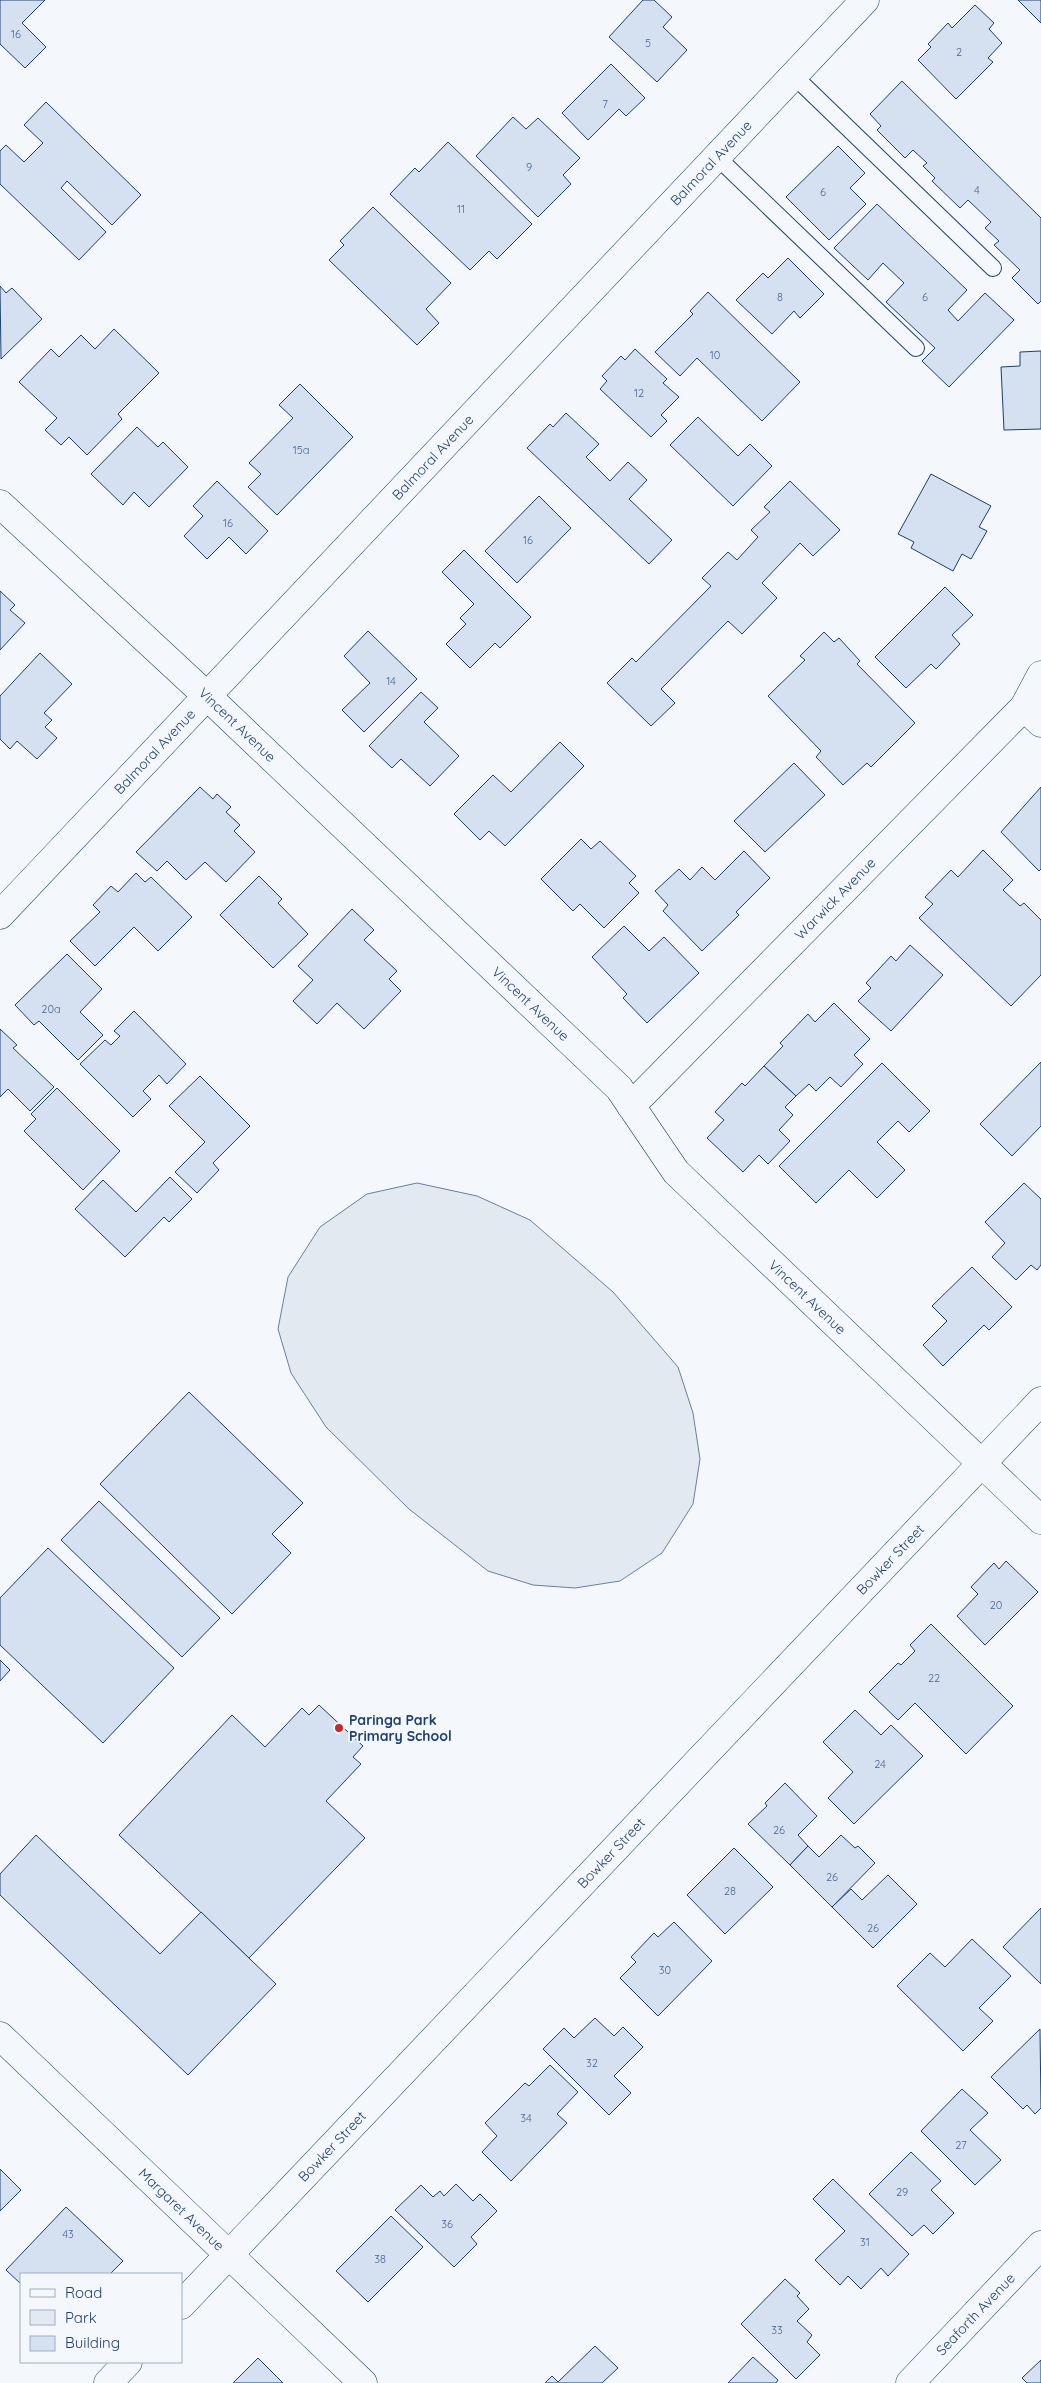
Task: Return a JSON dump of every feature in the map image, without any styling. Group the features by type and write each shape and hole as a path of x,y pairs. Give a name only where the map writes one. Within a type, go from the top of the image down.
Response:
{"street":[{"name":"Balmoral Avenue","path":"0,915 865,0"},
{"name":"Vincent Avenue","path":"0,504 207,696 619,1088 676,1172 1041,1520"},
{"name":"Warwick Avenue","path":"631,1106 1032,715 1041,675"},
{"name":"Bowker Street","path":"182,2304 1041,1401"},
{"name":"Margaret Avenue","path":"0,2036 363,2383"},
{"name":"Seaforth Avenue","path":"910,2383 1041,2245"},
{"path":"108,2383 127,2363"}],"lane":[{"path":"794,76 994,268"},
{"path":"717,157 916,348"}],"green space":[{"path":"417,1183 477,1196 530,1220 613,1292 678,1367 693,1413 700,1459 693,1504 662,1553 620,1581 575,1588 533,1585 488,1571 409,1509 326,1427 291,1373 278,1329 288,1277 320,1227 367,1194"}],"building":[{"path":"0,0 45,0 22,23 46,47 25,68 0,44"},
{"path":"643,0 654,0 672,17 663,27 687,50 657,82 609,37"},
{"path":"1018,0 1041,0 1041,23"},
{"path":"975,5 994,23 989,29 1002,43 988,58 993,62 956,99 918,60 931,47 928,44 948,23 952,28"},
{"path":"611,64 645,98 626,116 619,109 588,140 562,113"},
{"path":"902,81 1041,218 1041,301 1038,304 1012,278 1020,270 994,245 999,241 985,228 991,222 968,200 960,208 932,181 935,178 923,166 927,163 913,150 905,158 877,130 881,126 870,114"},
{"path":"46,102 141,195 112,225 67,181 61,188 106,232 79,260 0,184 0,151 6,145 24,162 43,143 24,125"},
{"path":"513,117 526,129 538,118 580,158 563,175 571,184 538,217 476,156"},
{"path":"448,142 532,224 497,259 489,251 470,270 390,194 415,168 419,172"},
{"path":"838,146 865,173 850,188 866,204 829,240 786,197"},
{"path":"877,204 967,290 948,310 958,321 985,293 1014,320 949,387 922,361 935,348 886,302 904,283 883,263 868,280 834,248"},
{"path":"373,207 451,283 426,309 439,323 417,345 329,260 344,245 340,241"},
{"path":"788,258 824,294 800,318 794,311 772,334 736,300 763,273 768,278"},
{"path":"0,286 6,293 12,288 42,319 1,359"},
{"path":"708,292 800,382 762,421 697,358 680,376 655,352 693,314 690,311"},
{"path":"114,329 159,373 118,414 122,419 87,455 69,437 61,445 45,430 57,418 19,382 51,349 59,357 81,335 95,349"},
{"path":"635,349 667,379 663,383 679,397 661,415 667,421 651,437 600,389 607,381 602,376 621,356 625,360"},
{"path":"1041,351 1041,429 1004,430 1001,367 1020,366 1020,352"},
{"path":"300,384 353,437 277,515 248,487 261,474 249,463 293,418 279,405"},
{"path":"566,413 599,444 586,457 610,481 628,462 647,480 629,499 672,540 649,564 527,448 550,424 553,427"},
{"path":"698,417 738,456 750,444 772,466 733,506 670,445"},
{"path":"137,427 158,447 163,442 188,467 149,507 134,492 123,505 91,474"},
{"path":"931,474 991,506 979,527 987,531 971,559 962,554 953,571 911,548 914,542 898,534"},
{"path":"217,481 268,531 246,554 229,537 207,559 184,536 203,516 193,506"},
{"path":"790,481 840,530 813,556 800,543 762,583 777,598 742,634 728,621 661,689 675,703 651,726 607,683 632,658 636,662 711,586 702,578 728,552 737,560 758,537 751,530 770,512 764,507"},
{"path":"539,496 571,528 517,583 485,551"},
{"path":"464,550 531,617 500,648 495,643 470,668 446,644 466,624 460,618 474,604 442,572"},
{"path":"945,587 973,615 952,635 960,644 936,669 931,664 906,688 875,657"},
{"path":"0,591 15,605 10,610 25,623 0,650"},
{"path":"368,631 417,679 364,732 342,710 370,683 344,656"},
{"path":"824,632 834,642 839,638 860,661 857,664 915,723 871,767 867,763 843,785 816,757 821,751 768,696 805,660 800,656"},
{"path":"40,653 72,684 44,713 52,720 45,727 57,738 37,759 17,741 10,749 0,739 0,696"},
{"path":"421,692 438,708 424,722 459,756 430,786 401,759 392,768 369,746"},
{"path":"560,742 584,766 505,846 489,831 480,840 454,814 493,775 511,792"},
{"path":"794,763 825,795 765,852 734,821"},
{"path":"200,787 213,799 217,794 231,807 226,812 240,825 234,831 255,852 226,882 205,862 186,880 167,861 157,871 136,852"},
{"path":"1041,787 1041,869 1039,871 1001,832"},
{"path":"581,839 591,849 600,841 636,876 629,883 639,893 604,928 580,904 573,911 541,879"},
{"path":"983,850 1013,880 1003,890 1020,906 1024,903 1041,920 1041,975 1011,1006 919,918 933,904 925,897 951,870 958,877"},
{"path":"744,851 770,878 736,912 739,915 702,951 663,911 668,905 655,891 679,869 690,880 702,867 715,880"},
{"path":"136,873 145,882 151,877 192,917 158,951 134,927 95,966 70,941 100,912 93,905 111,886 118,892"},
{"path":"259,876 282,899 278,903 308,934 273,968 220,915"},
{"path":"352,909 374,930 364,940 397,971 389,979 401,991 364,1029 337,1003 317,1024 293,1001 313,980 298,966"},
{"path":"624,926 649,951 664,937 699,973 647,1023 623,998 627,994 592,957"},
{"path":"910,945 943,975 891,1031 858,1001 871,988 866,983 891,956 896,961"},
{"path":"67,954 102,989 80,1012 103,1035 78,1060 39,1021 34,1025 15,1005"},
{"path":"834,1003 870,1039 854,1055 863,1064 841,1087 830,1077 816,1091 809,1084 796,1096 764,1066 783,1046 780,1043 808,1014 815,1022"},
{"path":"134,1011 186,1064 167,1084 159,1075 143,1091 151,1099 133,1117 80,1064 105,1040 111,1045 120,1036 114,1031"},
{"path":"0,1029 17,1045 13,1048 54,1087 30,1111 8,1089 0,1097"},
{"path":"1041,1062 1041,1126 1012,1156 980,1124"},
{"path":"882,1063 930,1111 909,1132 898,1121 877,1142 905,1170 877,1198 849,1170 816,1203 779,1166"},
{"path":"764,1066 796,1096 785,1107 793,1115 779,1130 790,1141 768,1164 759,1155 743,1172 707,1138 724,1120 715,1112 742,1083 745,1086"},
{"path":"200,1076 250,1126 213,1163 219,1170 197,1193 175,1172 205,1142 169,1106"},
{"path":"57,1088 120,1151 83,1190 24,1131 36,1119 31,1114"},
{"path":"170,1177 192,1199 169,1222 164,1217 125,1257 75,1209 103,1180 136,1212"},
{"path":"1024,1183 1041,1199 1041,1265 1037,1270 1031,1265 1016,1280 992,1257 1005,1243 985,1222"},
{"path":"972,1267 1012,1307 989,1330 984,1325 943,1366 923,1345 947,1321 932,1306"},
{"path":"189,1392 303,1503 272,1534 291,1553 232,1614 100,1484"},
{"path":"99,1501 220,1618 182,1657 61,1540"},
{"path":"48,1548 174,1668 103,1743 0,1645 0,1598"},
{"path":"1006,1561 1038,1592 985,1645 957,1616 978,1594 971,1587 994,1563 999,1569"},
{"path":"931,1624 1013,1706 966,1754 915,1703 898,1720 869,1692 898,1663 901,1665 915,1651 910,1645"},
{"path":"0,1660 10,1670 0,1681"},
{"path":"319,1705 363,1746 353,1757 361,1764 326,1801 365,1838 249,1958 119,1835 232,1715 265,1747 302,1708 309,1715"},
{"path":"855,1710 881,1735 891,1725 923,1756 854,1824 828,1798 853,1772 823,1742"},
{"path":"785,1783 817,1816 798,1835 808,1846 790,1865 748,1824 767,1806 765,1803"},
{"path":"36,1835 160,1954 201,1912 276,1984 188,2075 0,1895 0,1874"},
{"path":"841,1835 855,1848 858,1846 875,1863 832,1907 790,1865 808,1846 819,1857"},
{"path":"734,1848 773,1887 725,1934 687,1895"},
{"path":"888,1875 917,1904 873,1948 832,1907 851,1889 862,1900"},
{"path":"1041,1908 1041,1984 1003,1947"},
{"path":"674,1922 712,1961 658,2016 620,1978 636,1962 631,1957 654,1933 658,1937"},
{"path":"972,1939 1011,1976 979,2008 993,2021 963,2051 897,1986 930,1953 945,1967"},
{"path":"595,2018 614,2036 623,2027 643,2047 614,2076 631,2093 609,2115 543,2049 564,2028 574,2038"},
{"path":"1040,2029 1041,2108 1035,2114 1027,2105 1023,2109 991,2077"},
{"path":"550,2065 578,2092 557,2114 567,2123 511,2181 482,2152 497,2136 485,2123 525,2083 529,2086"},
{"path":"962,2089 988,2113 970,2130 1001,2160 975,2185 921,2131"},
{"path":"911,2152 941,2181 931,2190 954,2213 933,2234 924,2225 912,2236 869,2194"},
{"path":"0,2169 21,2190 0,2211"},
{"path":"833,2179 909,2254 888,2276 881,2268 861,2289 848,2276 840,2285 815,2260 845,2231 813,2199"},
{"path":"456,2184 473,2201 480,2194 497,2211 471,2237 477,2244 454,2267 395,2210 421,2185 433,2197 440,2191 444,2196"},
{"path":"66,2207 123,2261 111,2273 20,2273 20,2283 6,2270"},
{"path":"391,2216 423,2247 368,2302 336,2271"},
{"path":"785,2279 800,2293 797,2296 809,2309 797,2321 812,2335 807,2342 820,2355 796,2379 741,2324"},
{"path":"595,2346 618,2368 602,2383 545,2383 552,2376 558,2382"},
{"path":"753,2357 778,2380 776,2383 728,2383"},
{"path":"258,2358 283,2383 233,2383"},
{"path":"1041,2360 1041,2383 1027,2383 1022,2378"}],"place":[{"name":"Paringa Park Primary School","path":"339,1728"}]}
